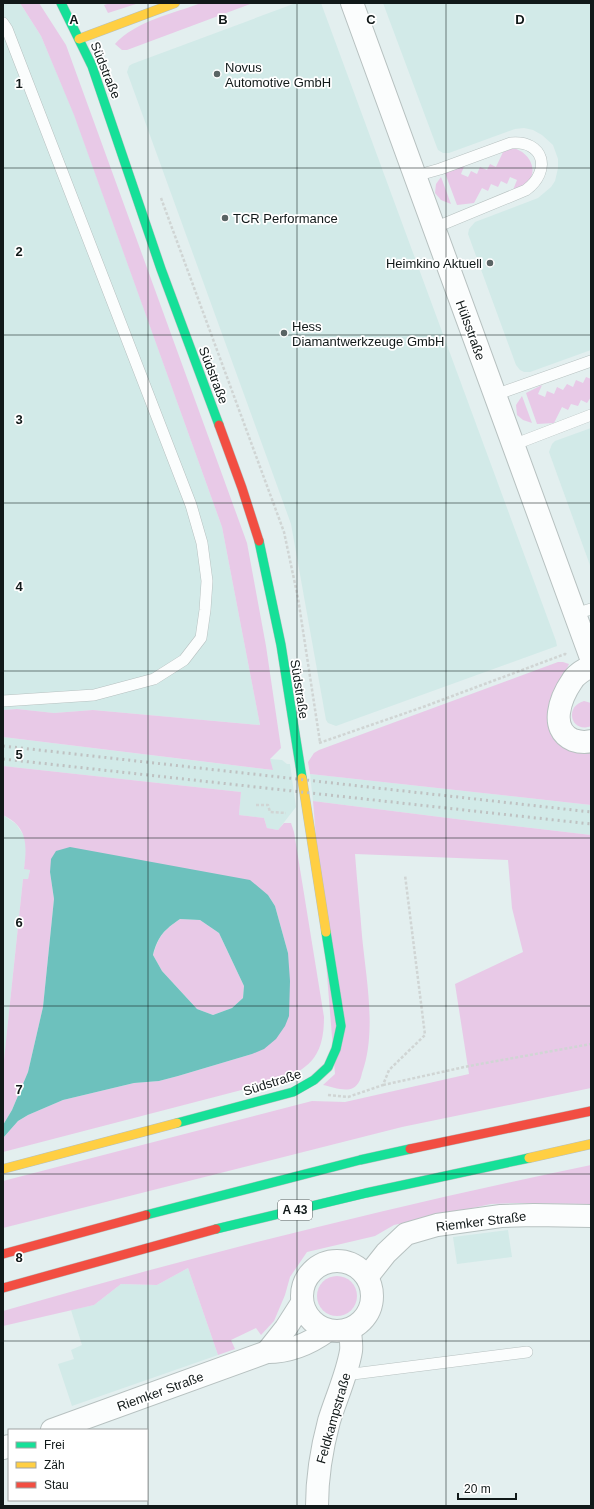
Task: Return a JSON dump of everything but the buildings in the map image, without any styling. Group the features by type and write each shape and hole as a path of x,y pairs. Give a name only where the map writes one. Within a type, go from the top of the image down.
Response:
{"main road":[{"name":"Südstraße","path":"3,1169 293,1092 308,1085 323,1073 333,1060 338,1045 341,1026 281,645 259,539 242,488 161,269 99,85 80,39 61,3"},
{"path":"80,39 175,3"},
{"name":"A 43","path":"3,1254 194,1202 360,1160 591,1111"},
{"name":"A 43","path":"3,1288 194,1234 366,1192 591,1144"}],"street":[{"name":"Hülsstraße","path":"352,3 513,444 583,612 581,657"},
{"path":"591,666 575,676 572,680 562,698 558,717 560,726 568,737 579,742 591,741"},
{"name":"Riemker Straße","path":"367,1277 386,1253 406,1234 437,1224 501,1216 591,1216"},
{"path":"331,1261 345,1262 358,1267 367,1277 372,1289 372,1302 368,1313 361,1323 350,1330 339,1332 328,1331 316,1325 307,1315 302,1303 302,1289 308,1276 318,1266 331,1261"},
{"path":"267,1352 286,1328 302,1303"},
{"name":"Feldkampstraße","path":"316,1506 317,1479 322,1449 345,1375 351,1349 350,1330"},
{"name":"Riemker Straße","path":"55,1429 267,1352 282,1352 299,1346 316,1339 328,1331"}],"lane":[{"path":"3,23 7,29 191,505 202,543 207,581 201,638 184,660 154,679 94,695 3,701"},
{"path":"415,176 440,169 510,143 520,142 530,146 535,149 541,160 542,171 534,185 526,190 434,228"},
{"path":"495,394 591,361"},
{"path":"513,444 591,415"},
{"path":"345,1375 527,1352"}],"path":[{"path":"320,742 423,707 565,654 581,657"},
{"path":"256,805 268,805 270,812 286,813"},
{"path":"383,1085 389,1070 426,1035 405,875"},
{"path":"308,1085 316,1091 326,1095 339,1097 348,1096 383,1085 469,1066 591,1044"}],"shaded area":[{"path":"3,3 20,3 41,36 74,114 222,527 260,725 93,710 54,713 17,709 3,710"},
{"path":"20,3 39,3 66,45 247,543 266,646 281,748 270,759 273,770 3,737 3,710 17,709 54,713 93,710 260,725 222,527 74,115 41,36"},
{"path":"110,3 139,3 108,13 104,5"},
{"path":"201,3 253,3 127,50 122,50 115,44 133,29 155,19"},
{"path":"296,3 321,3 557,646 336,726 328,723 326,720 291,524 127,72 129,66 132,64"},
{"path":"383,3 591,3 591,350 530,372 520,370 516,365 468,234 469,229 475,222 538,198 551,187 555,181 558,168 558,159 553,145 542,135 533,130 524,128 515,129 449,153 443,153 438,150"},
{"path":"510,148 516,149 526,155 530,160 532,172 527,183 513,190 517,180 510,177 507,184 501,181 498,187 491,184 488,191 482,188 474,203 457,205 445,173 465,164 461,174 468,177 471,171 477,174 480,167 487,170 490,164 496,167 504,150"},
{"path":"441,177 451,204 441,200 435,193 436,184"},
{"path":"586,377 591,379 591,397 587,403 581,400 578,406 571,404 568,410 562,407 554,423 537,424 526,393 542,385 538,394 545,397 547,391 554,394 557,387 563,390 567,384 573,387 576,380 583,383"},
{"path":"522,396 532,423 523,420 517,415 516,405"},
{"path":"591,428 591,568 549,452 555,441"},
{"path":"558,662 569,664 550,704 591,751 591,805 310,774 308,762 314,753 319,750"},
{"path":"584,701 591,703 591,726 584,727 575,723 572,719 572,714 577,704"},
{"path":"3,737 272,770 270,759 282,760 287,764 290,764 296,807 278,830 267,828 264,818 239,815 241,792 3,766"},
{"path":"3,766 241,792 239,815 264,818 267,828 278,830 284,823 291,823 294,832 324,1017 322,1040 319,1049 308,1064 301,1070 280,1080 3,1152 3,1138 18,1121 28,1115 63,1100 134,1083 159,1081 252,1054 288,953 275,906 268,895 50,872 54,899 43,1007 28,1072 12,1110 3,1125 3,1069 23,879 28,879 30,870 24,869 26,852 24,838 21,831 17,825 3,815"},
{"path":"310,774 591,805 591,835 313,801"},
{"path":"313,801 591,835 591,1088 402,1127 3,1228 3,1181 312,1101 345,1102 469,1074 455,984 523,952 512,908 508,860 355,854 368,987 370,1023 369,1040 366,1057 357,1085 346,1090 323,1085 335,1074"},
{"path":"3,815 16,824 24,836 27,850 24,868 30,870 28,879 23,879 3,1069"},
{"path":"180,919 200,920 219,933 244,986 243,998 232,1008 213,1015 197,1009 162,971 153,955 155,948 162,934"},
{"path":"591,1165 591,1204 491,1204 394,1225 375,1236 307,1252 290,1277 285,1295 274,1321 261,1335 256,1328 231,1340 235,1349 218,1355 188,1268 157,1285 121,1284 94,1305 3,1326 3,1311 149,1270 369,1214"},
{"path":"508,1230 512,1257 457,1264 453,1237"},
{"path":"188,1268 218,1355 72,1406 58,1364 74,1359 71,1350 82,1345 71,1310 94,1305 121,1284 157,1285"},
{"path":"341,1276 348,1279 354,1285 357,1296 356,1304 348,1313 341,1316 333,1316 326,1313 318,1304 317,1292 320,1285 329,1277"}],"water":[{"path":"70,847 250,880 268,895 275,906 288,953 290,981 289,1016 285,1026 276,1039 264,1049 252,1054 159,1081 134,1083 63,1100 28,1115 18,1121 3,1138 3,1125 12,1110 28,1072 43,1007 54,899 50,872 51,859 56,851","holes":["180,919 200,920 219,933 244,986 243,998 232,1008 213,1015 197,1009 162,971 153,955 162,934 174,923"]}],"railway":[{"path":"3,746 591,812"},
{"path":"3,759 591,824"}],"traffic: fast":[{"path":"61,3 92,66 161,269 219,425"},
{"path":"259,541 281,645 302,778"},
{"path":"177,1123 293,1092 314,1080 328,1067 336,1049 341,1026 326,932"},
{"path":"146,1215 360,1160 410,1149"},
{"path":"216,1229 366,1193 529,1158"}],"traffic: slow":[{"path":"79,39 175,3"},
{"path":"302,778 326,932"},
{"path":"3,1169 177,1123"},
{"path":"529,1158 591,1144"}],"traffic: jam":[{"path":"219,425 242,488 259,541"},
{"path":"410,1149 591,1111"},
{"path":"3,1254 146,1215"},
{"path":"3,1288 216,1229"}],"place":[{"name":"Novus Automotive GmbH","path":"217,74"},
{"name":"TCR Performance","path":"225,218"},
{"name":"Heimkino Aktuell","path":"490,263"},
{"name":"Hess Diamantwerkzeuge GmbH","path":"284,333"}]}
